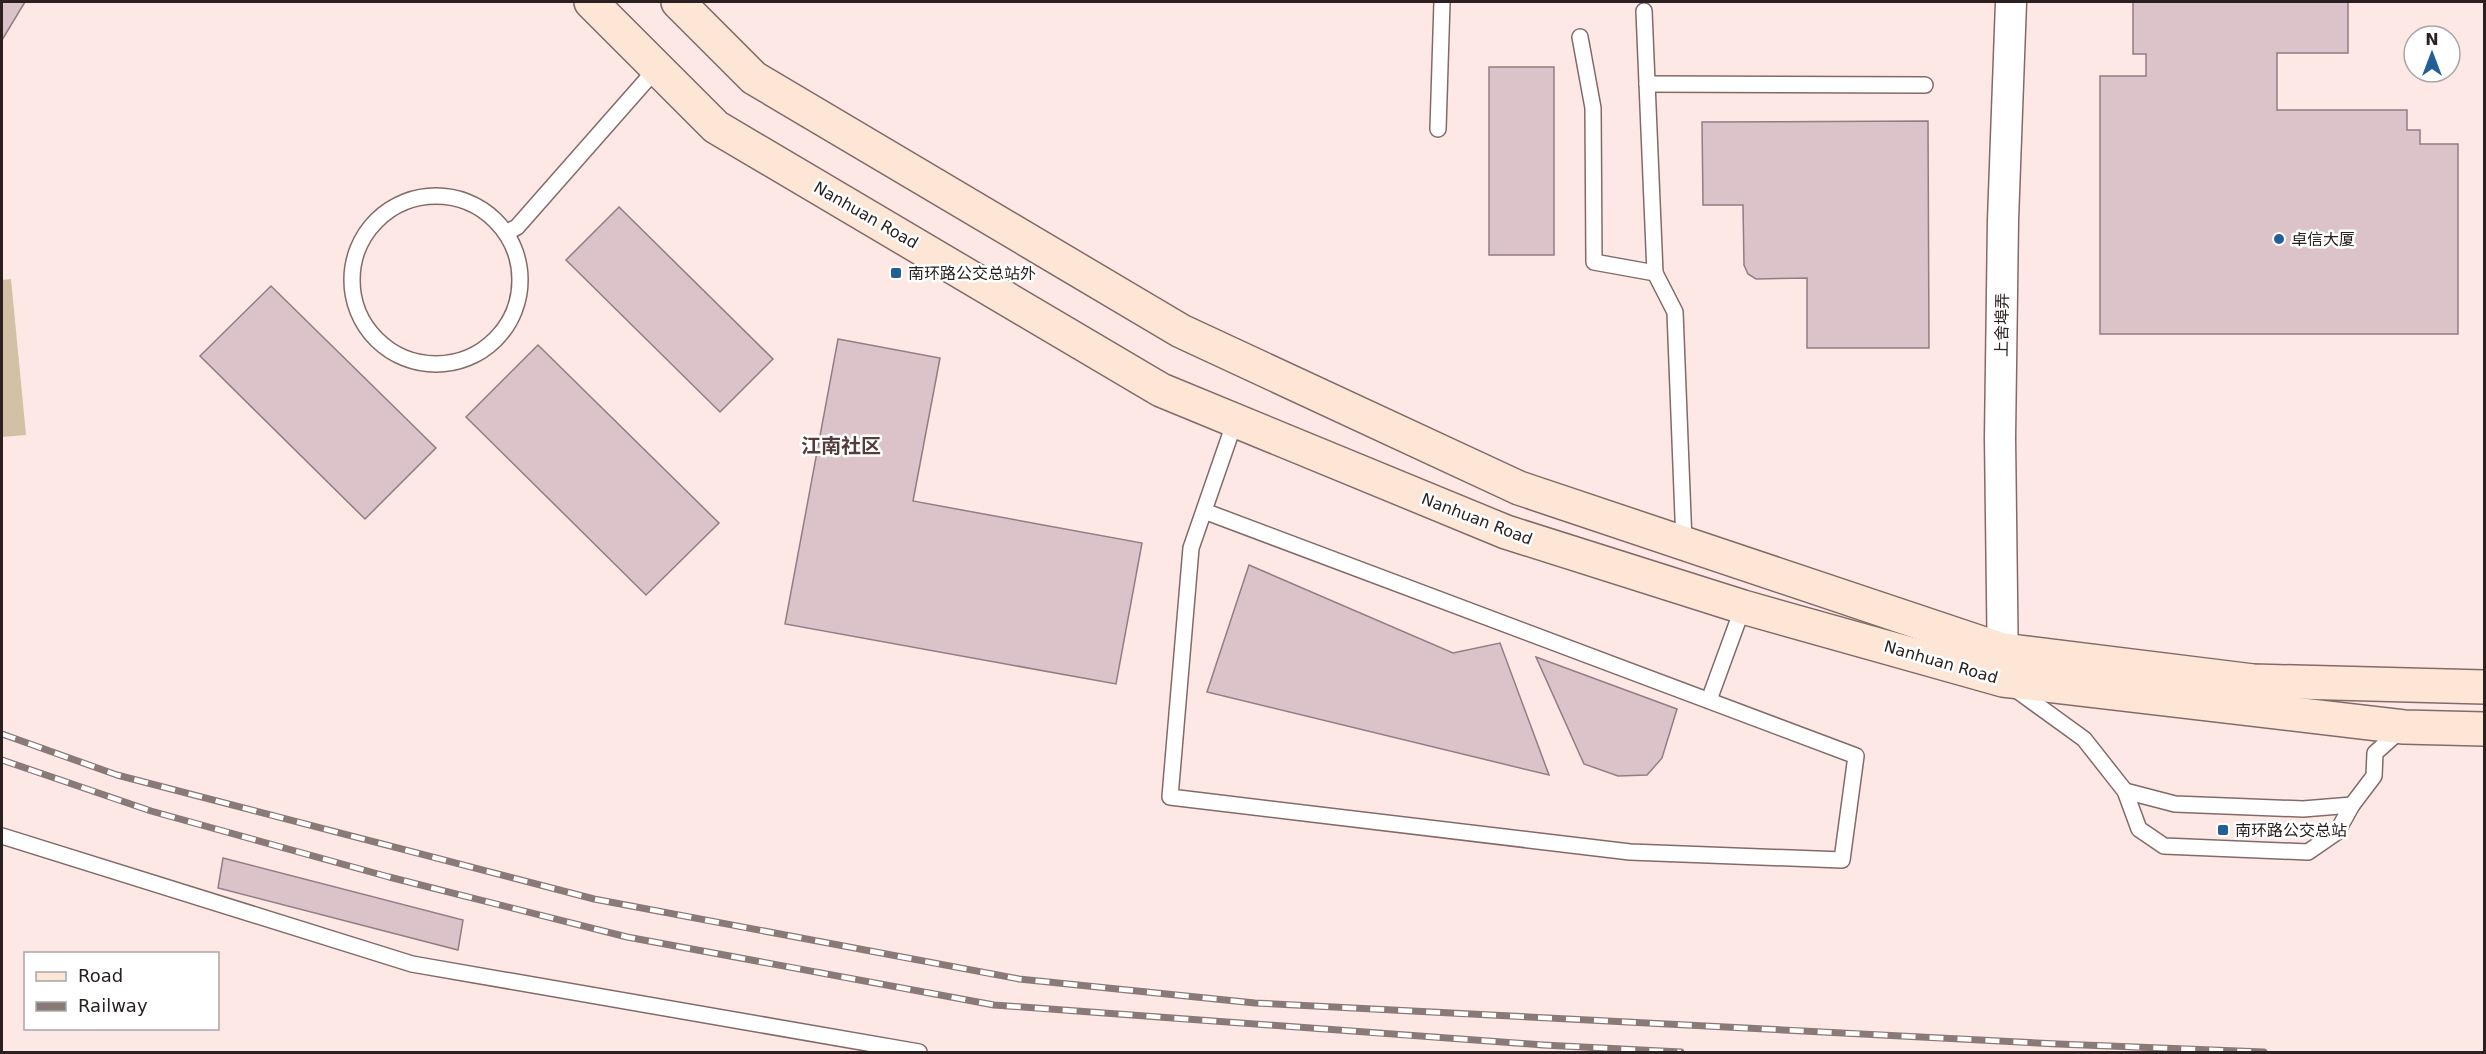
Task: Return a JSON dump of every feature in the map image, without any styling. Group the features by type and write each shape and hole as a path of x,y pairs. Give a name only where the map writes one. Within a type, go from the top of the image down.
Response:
{"main road":[{"name":"Nanhuan Road","path":"591,2 716,127 1161,390 1506,532 1743,607 2003,665 2404,727 2484,729"},
{"name":"Nanhuan Road","path":"678,2 754,78 1181,331 1519,488 1684,543 2003,665 2253,681 2484,687"}],"street":[{"name":"上舍埠弄","path":"2003,665 2000,438 2003,220 2011,2"}],"lane":[{"path":"1438,129 1442,2"},
{"path":"1644,11 1655,273 1675,312 1684,543"},
{"path":"1580,37 1593,108 1594,262 1655,273"},
{"path":"506,233 517,228 657,68"},
{"path":"1647,84 1925,85"},
{"path":"439,196 461,199 481,208 506,233 511,240 518,261 520,282 517,304 501,333 476,354 455,361 433,363 411,359 391,351 374,336 361,318 354,298 352,276 356,254 365,235 379,218 397,206 418,198 439,196"},
{"path":"1204,511 1856,756 1842,860 1630,852 1170,797 1191,548 1235,420"},
{"path":"1709,700 1743,607"},
{"path":"2003,665 2084,739 2125,791 2139,829 2164,846 2308,852 2337,832 2352,805 2374,776 2375,753 2404,727"},
{"path":"2125,791 2175,804 2303,809 2352,805"},
{"path":"2,836 412,964 919,1053"}],"shaded area":[{"path":"11,279 26,435 2,437 2,280"}],"building":[{"path":"2,2 25,2 2,40"},
{"name":"卓信大厦","path":"2133,2 2348,2 2348,53 2277,53 2277,110 2407,110 2407,130 2420,130 2420,144 2458,144 2458,334 2100,334 2100,76 2146,76 2146,54 2133,54"},
{"path":"1489,67 1554,67 1554,255 1489,255"},
{"path":"1928,121 1929,348 1807,348 1807,278 1756,279 1748,274 1744,265 1743,205 1703,205 1702,122"},
{"path":"619,207 773,359 720,412 566,260"},
{"path":"271,286 436,448 365,519 200,356"},
{"path":"838,339 940,358 913,501 1142,543 1116,684 785,624"},
{"path":"538,345 719,523 646,595 466,417"},
{"path":"1249,565 1453,653 1500,643 1549,775 1207,692"},
{"path":"1536,657 1677,709 1662,758 1647,775 1618,776 1584,764"},
{"path":"223,858 463,920 458,950 218,888"}],"railway":[{"path":"2,734 117,775 594,899 1019,979 1255,1003 2058,1044 2264,1052"},
{"path":"2,760 151,811 389,877 627,937 994,1005 1543,1045 1681,1052"}],"place":[{"name":"卓信大厦","path":"2279,239"},
{"name":"南环路公交总站外","path":"896,273"},
{"name":"南环路公交总站","path":"2223,830"}],"district":[{"name":"江南社区","path":"841,446"}]}
